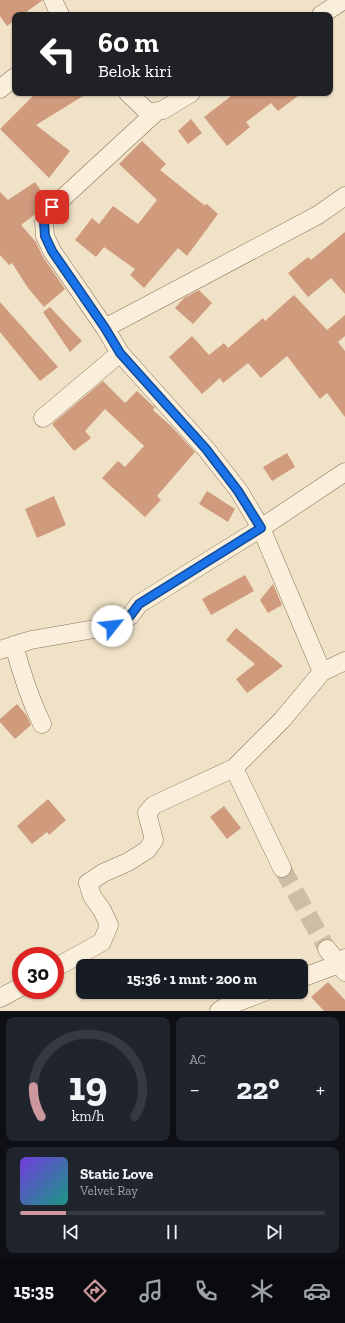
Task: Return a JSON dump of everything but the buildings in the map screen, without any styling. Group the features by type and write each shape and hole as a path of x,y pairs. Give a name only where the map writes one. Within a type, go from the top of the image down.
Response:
{"street":[{"path":"53,0 59,12"},
{"path":"325,12 344,0"},
{"path":"0,89 12,79"},
{"path":"131,96 149,113 163,110 186,96"},
{"path":"156,112 52,207 44,222 45,236 52,251 105,328 120,353 206,449 238,491 261,528 322,672"},
{"path":"105,328 318,215 345,196"},
{"path":"43,418 120,353"},
{"path":"42,724 21,670 7,648 31,640 112,626 130,616 139,604 261,528 345,472"},
{"path":"64,963 102,942 109,925 102,910 92,896 88,883 103,873 128,862 147,850 154,840 146,813 154,805 234,768 282,720 322,672 345,661"},
{"path":"234,768 282,868"},
{"path":"308,976 343,965 327,949"},
{"path":"0,998 12,992"},
{"path":"219,1011 246,999"}],"tunnel":[{"path":"282,868 327,949"}],"route":[{"path":"52,207 44,222 45,236 52,251 105,328 120,353 206,449 238,491 261,528 139,604 130,616 112,626"}]}
